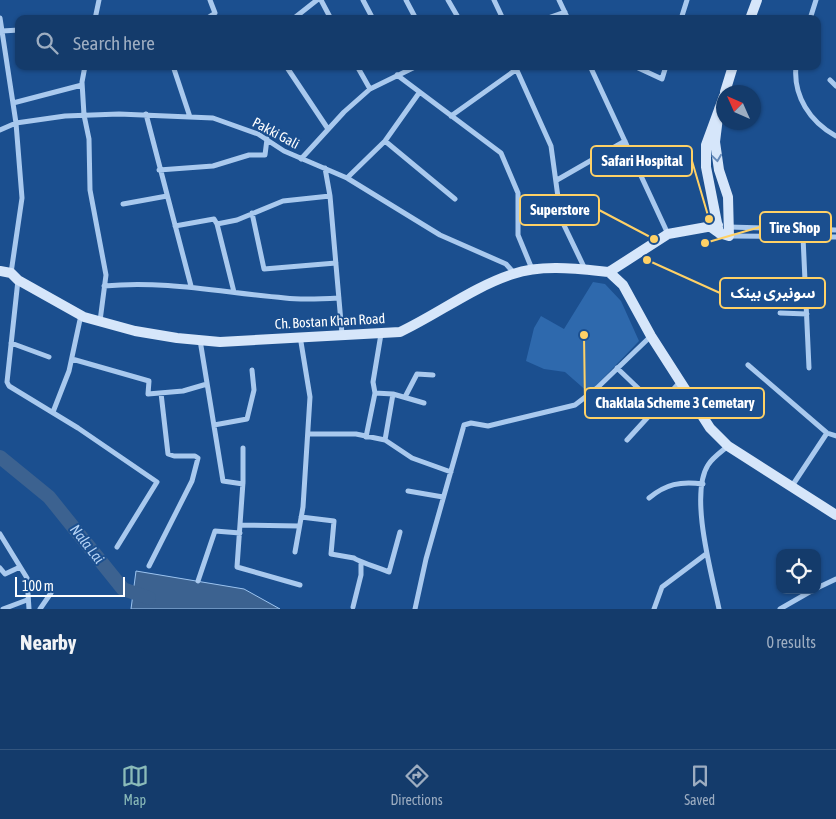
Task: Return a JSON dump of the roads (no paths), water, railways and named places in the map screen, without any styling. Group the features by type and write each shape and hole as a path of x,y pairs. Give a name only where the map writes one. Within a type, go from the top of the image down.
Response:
{"main road":[{"path":"751,15 757,0"},
{"path":"727,85 732,70"},
{"path":"716,115 711,126 706,152 706,167 721,230"},
{"path":"716,130 715,142 719,170 728,197 721,230"},
{"path":"721,230 684,230 668,234 609,272 623,285 651,336 710,428 728,446 836,515"},
{"name":"Ch. Bostan Khan Road","path":"9,274 81,314 100,321 134,331 220,342 300,336 400,332 426,320 475,290 514,273 532,270 585,269 609,272"}],"street":[{"path":"96,15 99,0"},
{"path":"210,0 216,13 213,15"},
{"path":"298,15 317,0"},
{"path":"321,0 329,15"},
{"path":"363,0 371,15"},
{"path":"406,0 414,15"},
{"path":"448,0 457,15"},
{"path":"494,0 501,15"},
{"path":"559,0 566,15"},
{"path":"682,15 687,0"},
{"path":"811,15 816,0"},
{"path":"556,15 565,12"},
{"path":"0,18 16,122 22,198 9,274 11,343 7,382 9,386 53,412 156,482 116,547"},
{"path":"2,31 15,30"},
{"path":"84,70 82,85 84,115 89,139 90,190 106,275 100,321"},
{"path":"174,70 190,116"},
{"path":"289,70 328,129"},
{"path":"359,70 370,89"},
{"path":"301,159 328,129 370,89 408,70"},
{"path":"451,116 513,70"},
{"path":"517,70 551,146 561,219 585,269"},
{"path":"592,70 668,234"},
{"path":"643,70 662,79 665,70"},
{"path":"796,70 795,83 810,117 836,136"},
{"path":"397,75 501,153 518,193 518,235 532,270"},
{"path":"830,80 836,86"},
{"path":"13,103 82,85"},
{"path":"347,178 385,141 419,93"},
{"path":"146,114 159,170 191,286"},
{"name":"Pakki Gali","path":"0,130 16,122 84,115 146,114 214,118 258,134 284,151 347,178 440,236 506,264 514,273"},
{"path":"159,170 213,166 249,155 265,154 267,139"},
{"path":"385,141 455,199"},
{"path":"557,180 625,141"},
{"path":"325,168 330,196 342,334"},
{"path":"123,204 167,196"},
{"path":"217,224 237,220 283,201 330,196"},
{"path":"252,214 264,269 336,263"},
{"path":"175,226 214,219 217,224 234,292"},
{"path":"721,230 836,230"},
{"path":"721,230 803,237 836,237"},
{"path":"803,237 809,368"},
{"path":"104,286 124,284 191,286 286,299 339,298"},
{"path":"780,313 807,314"},
{"path":"53,412 72,359 81,314"},
{"path":"366,437 375,393 372,382 381,334"},
{"path":"295,552 301,517 310,397 300,336"},
{"path":"415,609 426,559 450,472 466,423 488,426 574,405 586,398 651,336"},
{"path":"200,340 223,481 243,484"},
{"path":"11,343 49,357"},
{"path":"72,359 149,380 146,394 183,391 207,384"},
{"path":"748,366 827,433 836,436"},
{"path":"617,368 640,390 624,412"},
{"path":"214,425 247,419 254,390 252,370"},
{"path":"405,398 417,374 433,375"},
{"path":"627,440 680,382"},
{"path":"149,566 192,481 198,458 195,456 174,456 168,454 161,393"},
{"path":"375,393 393,394 424,402"},
{"path":"384,440 393,394"},
{"path":"791,487 827,433"},
{"path":"308,434 366,437 384,440 412,458 450,472"},
{"path":"718,609 706,554 701,499 702,484 708,464 728,446"},
{"path":"243,448 241,525 237,567 300,585"},
{"path":"649,498 669,485 682,482 702,484"},
{"path":"408,491 444,497"},
{"path":"301,517 334,521 331,554 354,558 388,572 400,532"},
{"path":"241,525 300,526"},
{"path":"198,581 215,530 240,533"},
{"path":"0,534 27,578 29,609"},
{"path":"654,609 662,587 706,554"},
{"path":"353,608 361,575 360,562"},
{"path":"0,568 5,574 20,566"},
{"path":"821,586 836,579"},
{"path":"40,609 51,593"},
{"path":"780,609 806,594"},
{"path":"3,609 27,600"}],"waterway":[{"name":"Nala Lai","path":"0,457 49,497 123,589 149,598"}],"place":[{"name":"Safari Hospital","path":"709,219"},
{"name":"Superstore","path":"654,239"},
{"name":"Tire Shop","path":"705,243"},
{"name":"سونیری بینک","path":"647,260"},
{"name":"Chaklala Scheme 3 Cemetary","path":"584,335"}]}
